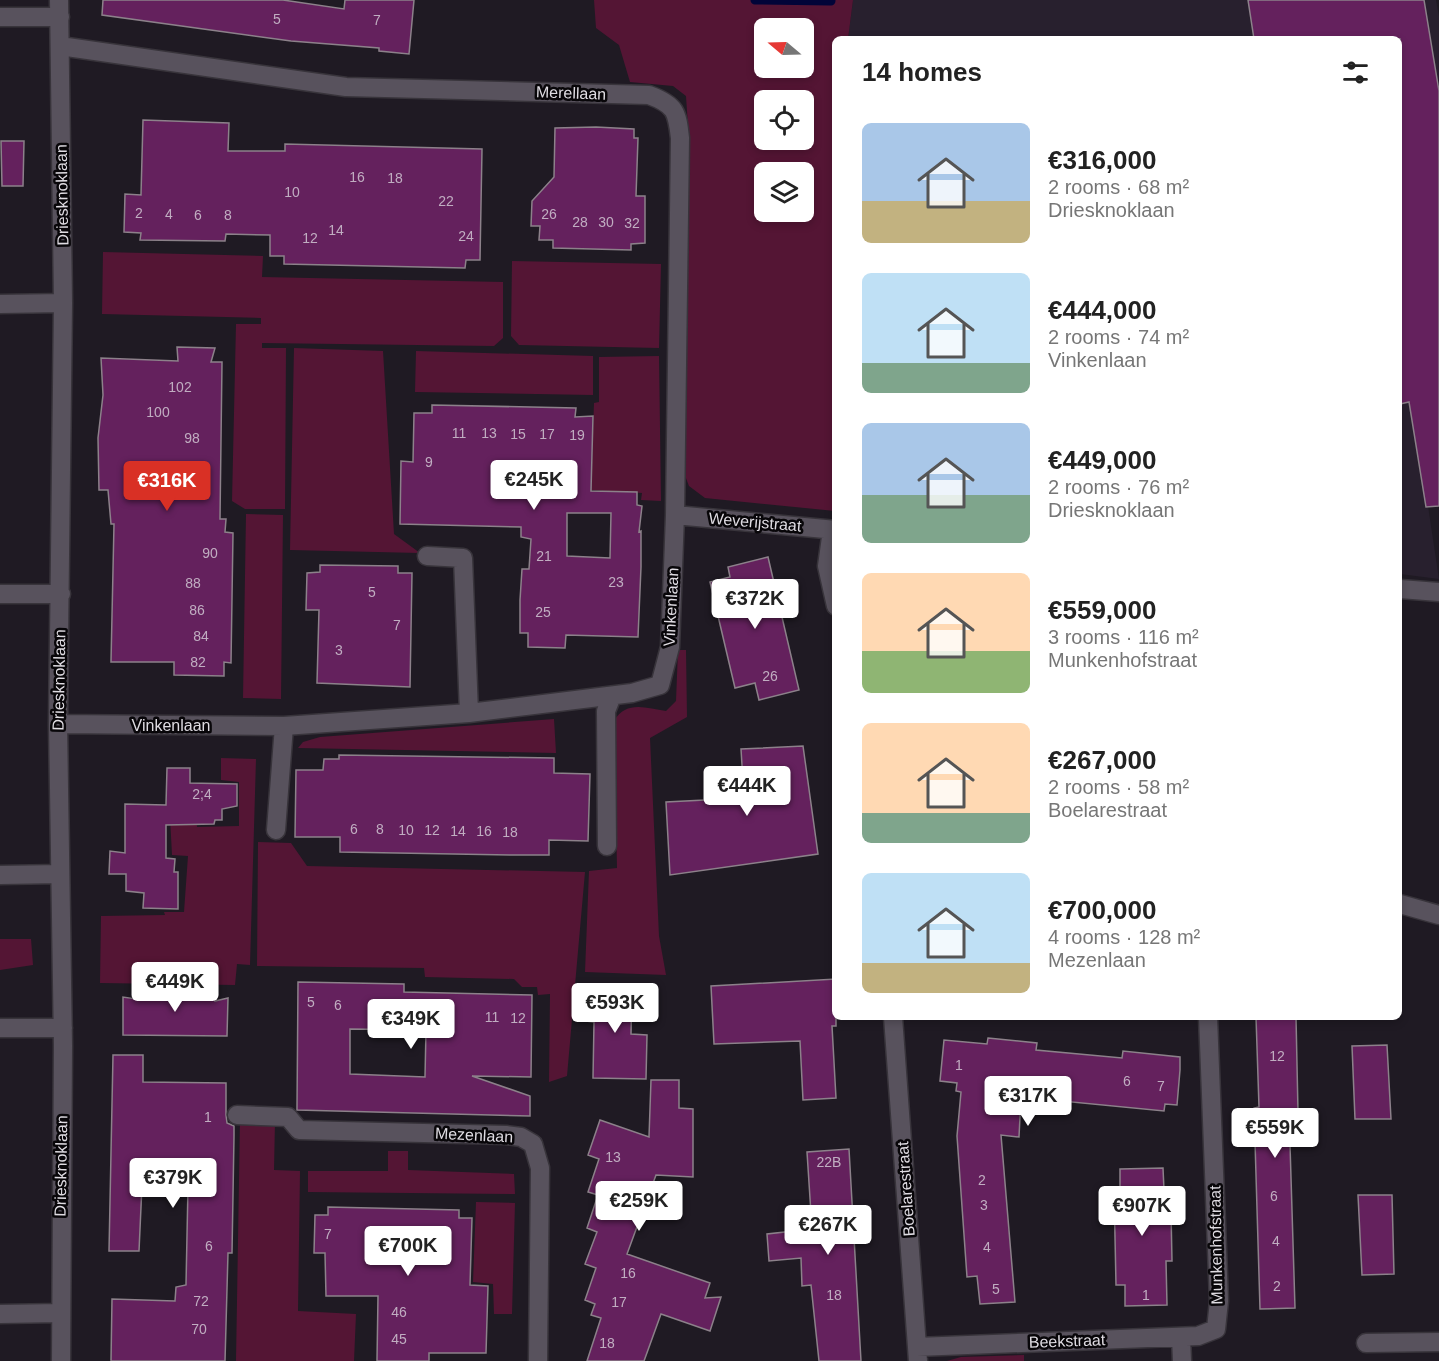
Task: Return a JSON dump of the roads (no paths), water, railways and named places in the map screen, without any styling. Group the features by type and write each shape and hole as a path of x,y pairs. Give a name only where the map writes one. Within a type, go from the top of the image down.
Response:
{"street":[{"path":"0,17 60,8"},
{"name":"Driesknoklaan","path":"60,8 63,303 58,724 63,1028 61,1361"},
{"name":"Merellaan","path":"60,46 346,87 650,95 667,101 678,115 680,138 675,515"},
{"path":"0,304 63,303"},
{"name":"Weverijstraat","path":"675,515 832,530"},
{"name":"Vinkenlaan","path":"58,724 284,726 469,713 612,696 660,685 670,647 675,515"},
{"path":"832,540 827,566 832,588"},
{"path":"428,556 463,558 469,713"},
{"path":"1402,589 1439,592"},
{"path":"0,594 61,594"},
{"path":"607,846 606,711 612,696"},
{"path":"276,830 284,726"},
{"path":"0,875 60,874"},
{"path":"1402,905 1439,915"},
{"name":"Boelarestraat","path":"893,1020 917,1354"},
{"name":"Munkenhofstraat","path":"1208,1020 1219,1301 1216,1329"},
{"path":"0,1028 63,1028"},
{"name":"Mezenlaan","path":"237,1115 288,1117 299,1130 506,1134 521,1137 533,1144 540,1168 538,1361"},
{"path":"0,1314 60,1313"},
{"name":"Beekstraat","path":"917,1354 1198,1336 1216,1329"},
{"path":"1181,1337 1182,1361"},
{"path":"1366,1343 1439,1342"}],"waterway":[{"path":"755,0 831,1"}]}
